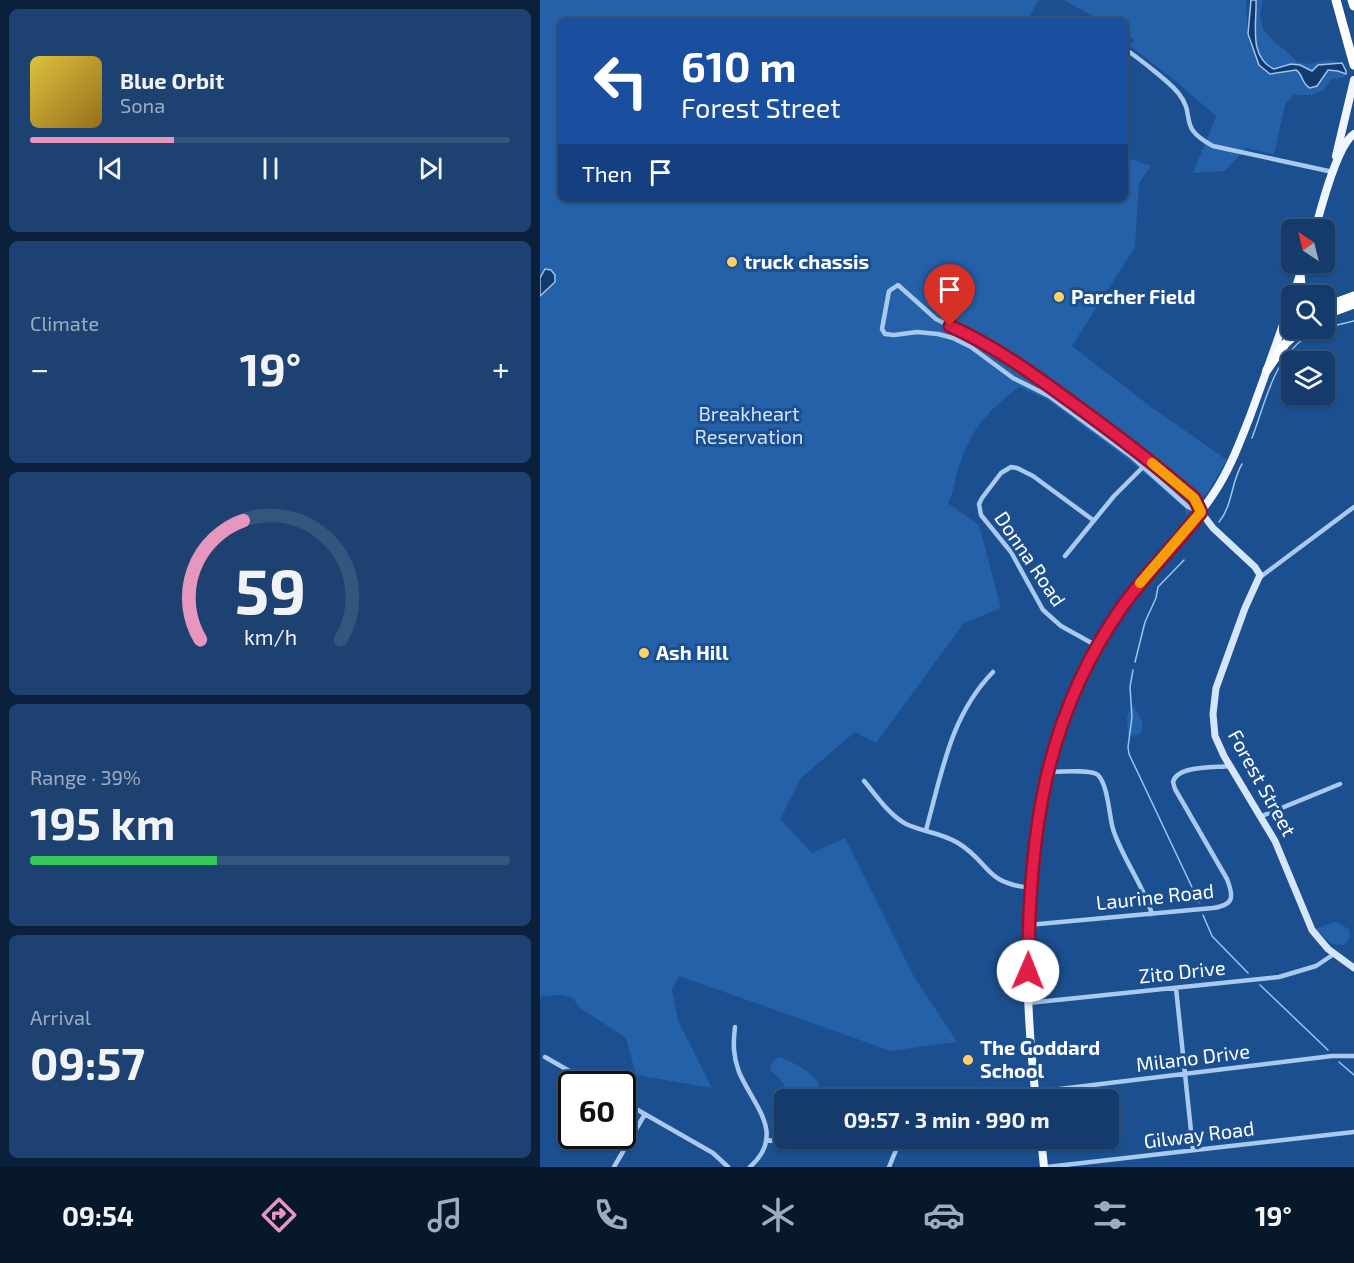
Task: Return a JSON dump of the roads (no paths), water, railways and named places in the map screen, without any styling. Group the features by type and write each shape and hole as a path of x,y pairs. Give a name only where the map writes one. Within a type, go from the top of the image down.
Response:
{"highway":[{"path":"1336,0 1354,65"},
{"path":"1352,0 1354,6"},
{"path":"1300,273 1301,285"},
{"path":"1335,305 1354,296"},
{"path":"1335,307 1354,304"},
{"path":"1267,370 1290,339"}],"main road":[{"path":"1318,219 1333,172 1354,80"},
{"path":"1333,172 1346,142 1354,134"},
{"path":"1296,285 1300,273"},
{"path":"1035,1089 1028,1003 1028,925 1036,832 1047,772 1066,710 1097,646 1133,592 1201,512 1220,484 1232,462 1281,335"},
{"path":"1043,1149 1045,1167"}],"street":[{"path":"1128,51 1177,91 1184,103 1191,129 1201,140 1213,146 1333,172"},
{"path":"1201,512 1188,507 1143,467 1049,396 1013,378 971,347 946,336 917,332 885,334 882,329 889,291 898,285 936,319 1026,368 1149,461 1194,498 1213,528 1257,569 1260,573 1259,578"},
{"path":"946,336 950,326"},
{"path":"996,365 1003,354"},
{"name":"Donna Road","path":"1092,520 1033,476 1011,467 1000,473 980,504 981,515 1011,552 1043,610 1061,626 1097,646"},
{"path":"1065,556 1092,520 1143,467"},
{"path":"1259,578 1354,507"},
{"name":"Forest Street","path":"1259,578 1245,608 1215,694 1214,731 1218,745 1262,816 1289,872 1311,927 1322,943 1354,968"},
{"path":"926,830 960,717 974,694 993,672"},
{"name":"Laurine Road","path":"1028,925 1213,908 1223,906 1230,901 1232,892 1227,879 1173,782 1177,774 1185,770 1230,766"},
{"path":"1047,772 1091,772 1100,777 1115,833 1146,896 1152,914"},
{"path":"864,781 900,820 946,837 965,847 997,879 1012,886 1031,888"},
{"path":"1262,816 1340,784"},
{"name":"Zito Drive","path":"1028,1003 1279,977 1316,966 1334,954"},
{"path":"1176,988 1193,1150"},
{"path":"735,1027 732,1044 735,1059 742,1078 762,1111 767,1133 758,1158 750,1167"},
{"name":"Milano Drive","path":"1083,1089 1332,1056 1354,1056"},
{"path":"545,1057 569,1071"},
{"path":"636,1109 713,1152 728,1167"},
{"path":"614,1167 645,1114"},
{"name":"Gilway Road","path":"1045,1167 1354,1132"},
{"path":"766,1140 774,1141"},
{"path":"889,1167 896,1149"}],"waterway":[{"path":"1252,438 1272,383 1285,357 1306,337 1317,331 1354,321"},
{"path":"1219,522 1227,508 1242,464"},
{"path":"1135,662 1145,622 1156,598 1158,587 1184,560"},
{"path":"1133,670 1130,687 1132,717 1129,754 1199,902"},
{"path":"1203,915 1212,936 1248,973"},
{"path":"1260,985 1328,1050"},
{"path":"1339,1062 1354,1075"}],"place":[{"name":"truck chassis","path":"732,262"},
{"name":"Parcher Field","path":"1059,297"},
{"name":"Ash Hill","path":"644,653"},
{"name":"The Goddard School","path":"968,1060"}],"park label":[{"name":"Breakheart Reservation","path":"749,426"}]}
